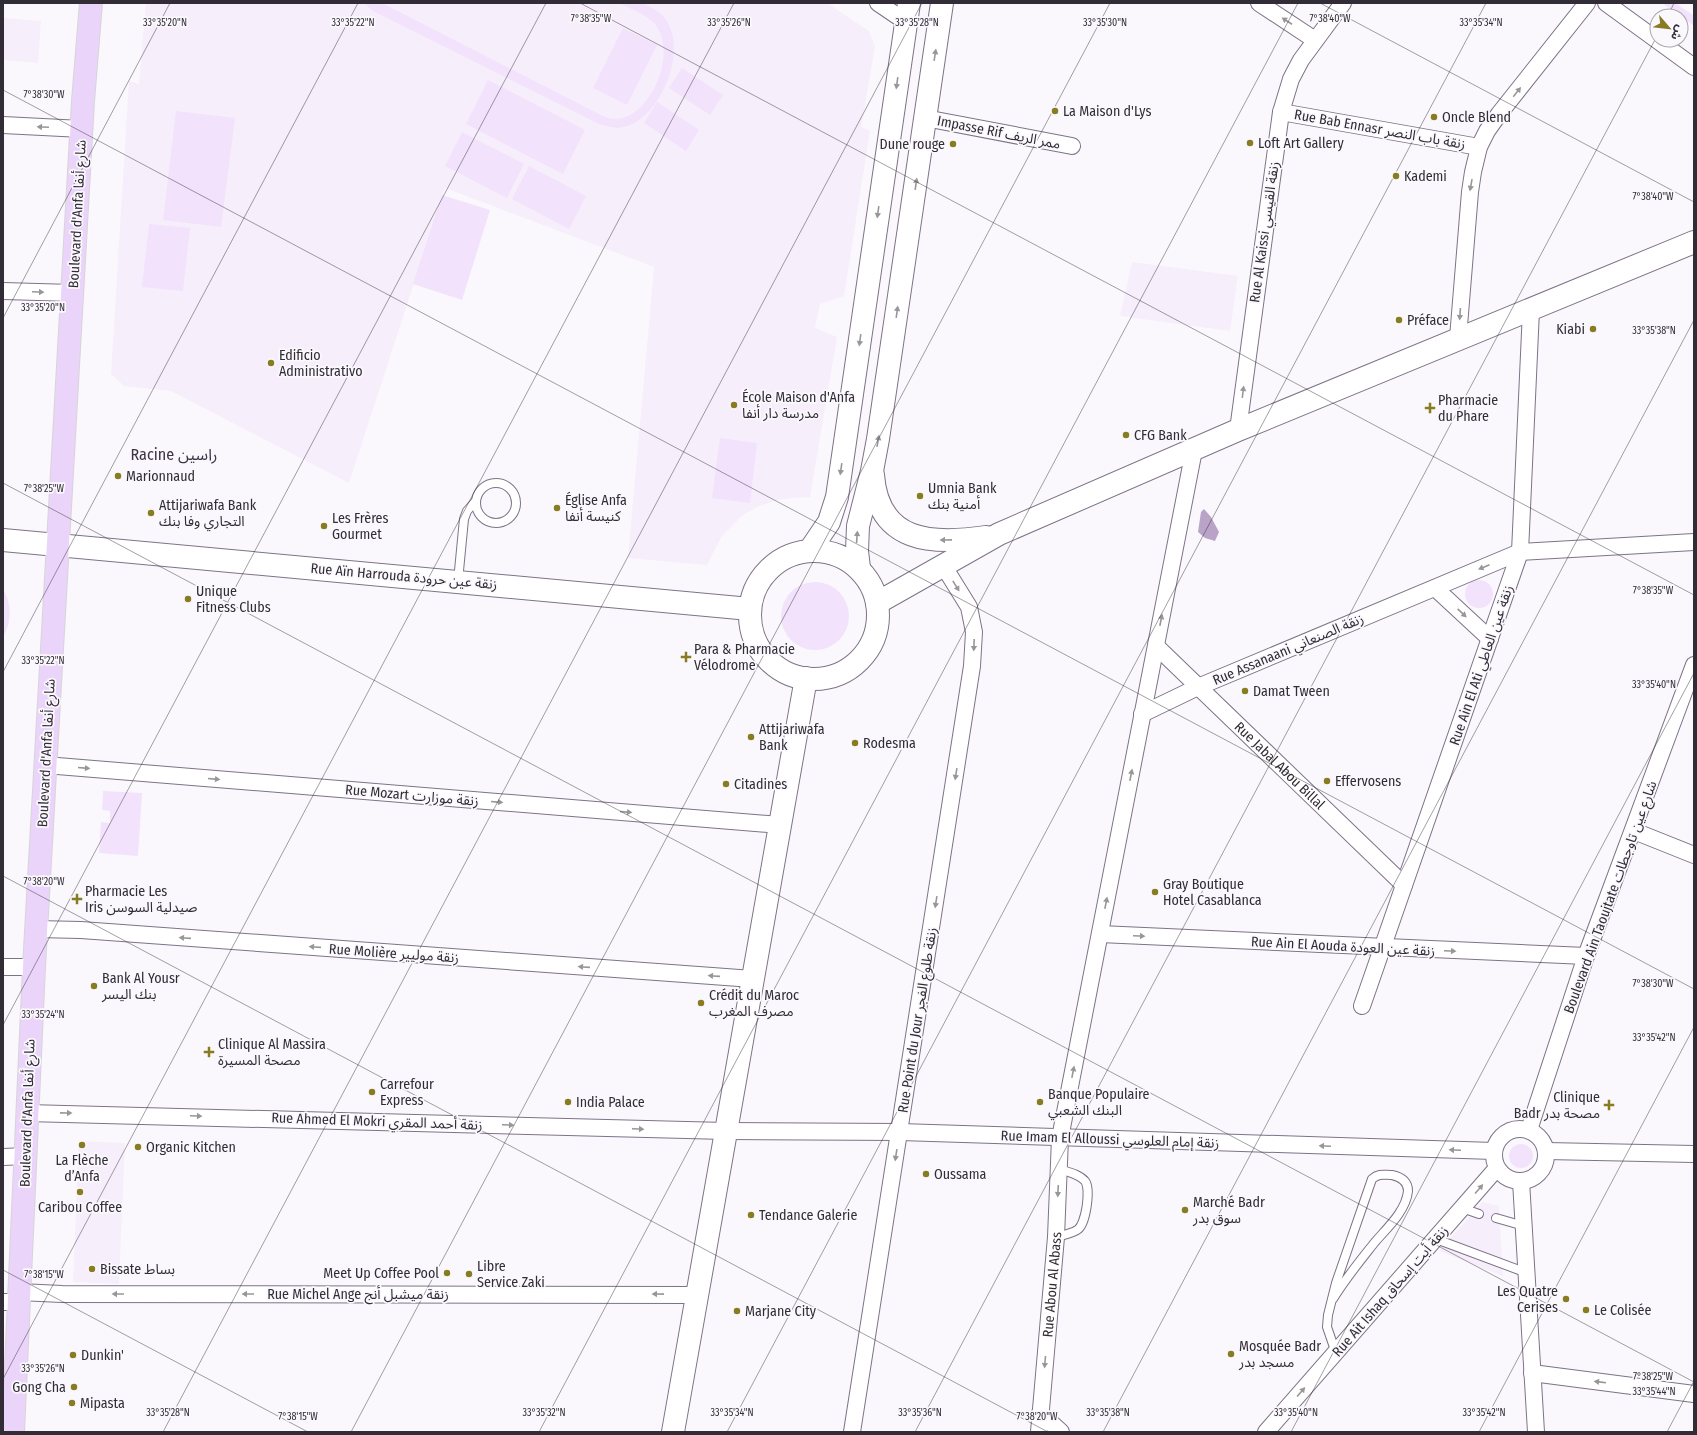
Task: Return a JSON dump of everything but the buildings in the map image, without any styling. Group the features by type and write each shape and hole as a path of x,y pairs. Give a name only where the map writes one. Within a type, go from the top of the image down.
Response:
{"main road":[{"name":"Boulevard d'Anfa شارع أنفا","path":"13,1432 14,1299 26,1156 45,765 82,129 91,3"},
{"path":"859,568 857,551 858,526 872,471 878,439 942,3"},
{"path":"810,550 829,522 837,496 908,13"},
{"path":"877,603 999,534 1238,430 1458,338 1531,310 1694,242"},
{"path":"872,471 875,492 884,513 892,522 904,531 929,540 961,540 999,534"},
{"name":"Rue Aïn Harrouda زنقة عين حرودة","path":"3,540 750,609"},
{"path":"810,550 838,554 859,568 872,586 879,614 876,632 869,648 858,661 844,672 833,676 816,679 793,675 771,663 762,653 753,635 750,609 756,587 770,568 788,556 810,550"},
{"path":"673,1432 806,678"}],"street":[{"path":"878,3 908,13"},
{"path":"1259,3 1314,40"},
{"name":"Rue Al Kaissi زنقة القيسي","path":"1238,430 1280,112 1295,69 1314,40 1343,3"},
{"path":"1458,338 1470,192 1479,147 1487,131 1499,114 1587,3"},
{"path":"1614,5 1694,67"},
{"name":"Rue Bab Ennasr زنقة باب النصر","path":"1280,112 1479,147"},
{"name":"Impasse Rif ممر الريف","path":"925,118 1072,146"},
{"path":"3,125 82,129"},
{"path":"3,291 73,293"},
{"name":"Rue Ain El Ati زنقة عين العاطي","path":"1362,1006 1520,552 1531,310"},
{"name":"Rue Abou Al Abass","path":"1039,1432 1056,1236 1060,1169 1060,1138 1194,450"},
{"name":"Rue Assanaani زنقة الصنعاني","path":"1142,714 1198,687 1520,552 1694,542"},
{"name":"Rue Point du Jour زنقة طلوع الفجر","path":"852,1432 972,666 974,632 969,607 943,565"},
{"path":"1435,588 1490,639"},
{"name":"Rue Jabal Abou Billal","path":"1156,646 1404,885"},
{"name":"Boulevard Ain Taoujtate شارع عين تاوجطات","path":"1529,1130 1586,956 1634,831 1694,665"},
{"name":"Rue Mozart زنقة موزارت","path":"45,765 780,825"},
{"path":"1634,831 1694,855"},
{"name":"Rue Molière زنقة موليير","path":"36,929 81,930 753,979"},
{"name":"Rue Ain El Aouda زنقة عين العودة","path":"1100,934 1382,948 1586,956"},
{"path":"3,967 34,967"},
{"name":"Rue Ahmed El Mokri زنقة أحمد المقري","path":"28,1113 726,1131"},
{"path":"1520,1129 1529,1130 1540,1138 1546,1151 1546,1159 1541,1170 1532,1178 1522,1181 1506,1177 1497,1168 1494,1161 1494,1151 1497,1142 1507,1133 1520,1129"},
{"name":"Rue Imam El Alloussi زنقة إمام العلوسي","path":"726,1131 900,1132 1494,1151"},
{"path":"1546,1151 1694,1154"},
{"path":"3,1157 26,1156"},
{"name":"Rue Ait Ishaq زنقة أيت إسحاق","path":"1266,1432 1497,1168"},
{"path":"1522,1181 1536,1432"},
{"name":"Rue Michel Ange زنقة ميشبل أنج","path":"14,1299 62,1294 697,1295"},
{"path":"1532,1373 1694,1394"},
{"path":"1040,1413 1061,1432"}],"lane":[{"path":"458,581 464,519 467,511 476,502 480,491 490,483 497,482 508,486 513,491 517,503 511,516 499,523 485,521 480,516 476,502"},
{"path":"1056,1236 1077,1230 1083,1224 1087,1188 1085,1181 1077,1175 1060,1169"},
{"path":"1333,1299 1342,1284 1402,1206 1408,1190 1406,1183 1402,1178 1381,1174 1372,1179 1336,1283 1328,1315 1327,1327 1336,1353"},
{"path":"1462,1208 1479,1214"},
{"path":"1496,1218 1524,1226"},
{"path":"1436,1239 1527,1273"}],"shaded area":[{"path":"146,3 827,3 869,31 875,47 861,127 870,131 844,296 820,304 815,328 837,337 810,497 777,500 757,507 743,515 722,536 707,565 628,558 654,267 445,188 349,483 171,391 124,386 111,374 129,81 139,84"},
{"path":"364,3 382,3 608,118 615,119 628,116 640,107 650,95 658,81 664,49 661,35 654,23 642,14 619,3 641,3 647,5 665,19 672,35 674,53 670,73 662,92 652,108 638,120 623,127 617,128 599,124 373,11"},
{"path":"1662,3 1675,3 1682,8 1669,8"},
{"path":"1689,12 1693,15 1694,14 1694,26 1689,22"},
{"path":"3,18 41,21 38,63 3,60"},
{"path":"623,28 657,45 627,105 593,88"},
{"path":"682,68 723,95 710,115 669,88"},
{"path":"488,80 585,130 563,174 466,124"},
{"path":"657,102 699,130 686,151 644,123"},
{"path":"176,111 235,118 221,227 163,220"},
{"path":"462,132 524,164 507,198 445,166"},
{"path":"529,166 586,196 569,229 512,199"},
{"path":"442,195 490,210 462,300 413,284"},
{"path":"149,224 190,228 183,291 142,287"},
{"path":"1132,262 1238,276 1230,331 1120,316"},
{"path":"720,438 757,443 750,503 712,498"},
{"path":"1204,509 1211,517 1219,532 1215,541 1205,538 1198,532 1201,512"},
{"path":"1479,580 1489,584 1493,594 1489,604 1479,608 1469,604 1465,594 1469,584"},
{"path":"815,582 828,584 839,592 847,603 849,616 847,629 839,640 828,648 815,650 802,648 791,640 783,629 781,616 783,603 791,592 802,584"},
{"path":"3,589 8,600 10,613 8,625 3,637"},
{"path":"103,791 142,793 138,856 99,853 101,822 110,823 110,811 102,810"},
{"path":"79,1141 125,1143 119,1284 73,1282"},
{"path":"1521,1144 1530,1147 1533,1156 1530,1165 1521,1168 1512,1165 1509,1156 1512,1147"},
{"path":"1483,1202 1499,1206 1503,1276 1439,1251"}],"place":[{"name":"La Maison d'Lys","path":"1055,111"},
{"name":"Oncle Blend","path":"1434,117"},
{"name":"Loft Art Gallery","path":"1250,143"},
{"name":"Dune rouge","path":"953,144"},
{"name":"Kademi","path":"1396,176"},
{"name":"Préface","path":"1399,320"},
{"name":"Kiabi","path":"1593,329"},
{"name":"Edificio Administrativo","path":"271,363"},
{"name":"École Maison d'Anfa مدرسة دار أنفا","path":"734,405"},
{"name":"Pharmacie du Phare","path":"1430,408"},
{"name":"CFG Bank","path":"1126,435"},
{"name":"Marionnaud","path":"118,476"},
{"name":"Umnia Bank أمنية بنك","path":"920,496"},
{"name":"Église Anfa كنيسة أنفا","path":"557,508"},
{"name":"Attijariwafa Bank التجاري وفا بنك","path":"151,513"},
{"name":"Les Frères Gourmet","path":"324,526"},
{"name":"Unique Fitness Clubs","path":"188,599"},
{"name":"Para & Pharmacie Vélodrome","path":"686,657"},
{"name":"Damat Tween","path":"1245,691"},
{"name":"Attijariwafa Bank","path":"751,737"},
{"name":"Rodesma","path":"855,743"},
{"name":"Effervosens","path":"1327,781"},
{"name":"Citadines","path":"726,784"},
{"name":"Gray Boutique Hotel Casablanca","path":"1155,892"},
{"name":"Pharmacie Les Iris صيدلية السوسن","path":"77,899"},
{"name":"Bank Al Yousr بنك اليسر","path":"94,986"},
{"name":"Crédit du Maroc مصرف المغرب","path":"701,1003"},
{"name":"Clinique Al Massira مصحة المسيرة","path":"209,1052"},
{"name":"Carrefour Express","path":"372,1092"},
{"name":"India Palace","path":"568,1102"},
{"name":"Banque Populaire البنك الشعبي","path":"1040,1102"},
{"name":"Clinique Badr مصحة بدر","path":"1609,1105"},
{"name":"La Flèche d’Anfa","path":"82,1145"},
{"name":"Organic Kitchen","path":"138,1147"},
{"name":"Oussama","path":"926,1174"},
{"name":"Caribou Coffee","path":"80,1192"},
{"name":"Marché Badr سوق بدر","path":"1185,1210"},
{"name":"Tendance Galerie","path":"751,1215"},
{"name":"Bissate بساط","path":"92,1269"},
{"name":"Meet Up Coffee Pool","path":"447,1273"},
{"name":"Libre Service Zaki","path":"469,1274"},
{"name":"Les Quatre Cerises","path":"1566,1299"},
{"name":"Le Colisée","path":"1586,1310"},
{"name":"Marjane City","path":"737,1311"},
{"name":"Mosquée Badr مسجد بدر","path":"1231,1354"},
{"name":"Dunkin'","path":"73,1355"},
{"name":"Gong Cha","path":"74,1387"},
{"name":"Mipasta","path":"72,1403"}],"district":[{"name":"Racine راسين","path":"174,454"}]}
